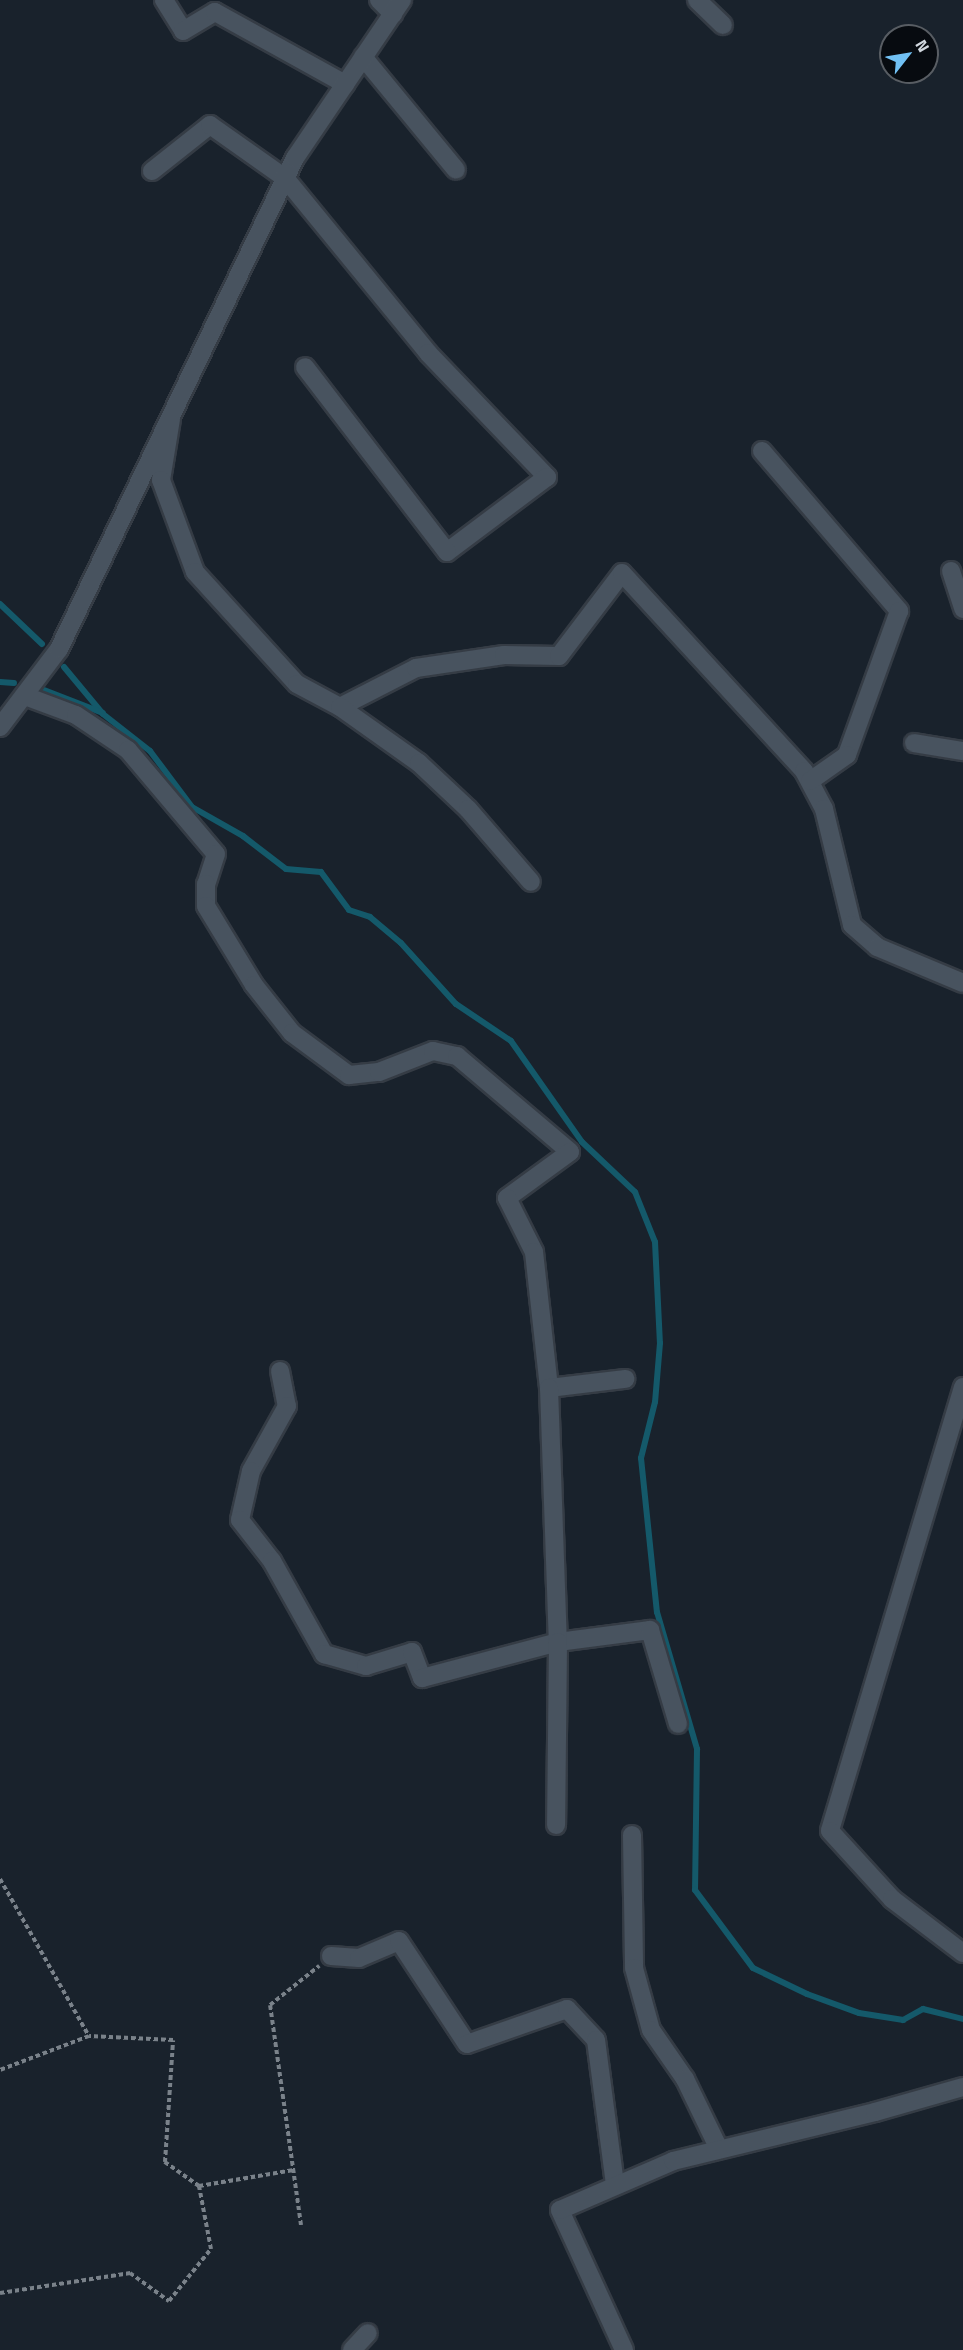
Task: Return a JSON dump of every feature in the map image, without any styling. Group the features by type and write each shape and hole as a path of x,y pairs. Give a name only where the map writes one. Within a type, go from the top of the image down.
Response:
{"street":[{"path":"164,0 183,31 215,12 345,84"},
{"path":"0,727 59,649 285,178 398,7 379,0"},
{"path":"697,0 723,25"},
{"path":"363,57 456,170"},
{"path":"152,171 210,125 285,178 428,352 547,477 447,552 305,367"},
{"path":"171,419 161,480 195,572 297,684 340,707 419,763 468,809 531,882"},
{"path":"762,451 899,611 847,755 810,781"},
{"path":"951,571 963,609"},
{"path":"340,707 416,668 504,655 560,656 622,573 810,781 824,809 852,925 877,947 963,983"},
{"path":"25,696 76,715 128,750 216,854 206,884 206,906 254,985 292,1033 349,1075 380,1072 433,1051 457,1056 570,1152 507,1198 534,1252 549,1388 558,1642 556,1825"},
{"path":"914,743 963,751"},
{"path":"280,1371 287,1406 251,1471 240,1520 272,1561 324,1654 366,1666 412,1652 422,1678 558,1642 650,1630 678,1724"},
{"path":"549,1388 625,1379"},
{"path":"963,1387 830,1831 892,1899 963,1953"},
{"path":"632,1835 634,1968 651,2030 685,2079 719,2149"},
{"path":"331,1956 359,1958 399,1941 467,2044 567,2008 596,2040 615,2185"},
{"path":"624,2350 560,2210 673,2161 963,2087"},
{"path":"352,2350 368,2333"}],"path":[{"path":"0,1879 89,2036"},
{"path":"301,2225 270,2005 331,1956"},
{"path":"0,2070 89,2036 173,2040 165,2162 199,2186 211,2249 169,2301 130,2272 0,2293"},
{"path":"199,2186 294,2170"}],"waterway":[{"path":"0,604 42,644"},
{"path":"64,667 103,714 150,751 192,807 243,836 286,869 321,872 349,910 370,917 401,943 456,1004 511,1041 582,1142 635,1192 655,1242 660,1343 655,1402 641,1458 657,1612 697,1749 695,1890 753,1968 807,1994 859,2013 903,2020 923,2009 963,2019"},
{"path":"0,682 14,683"},
{"path":"44,690 103,713"}]}
